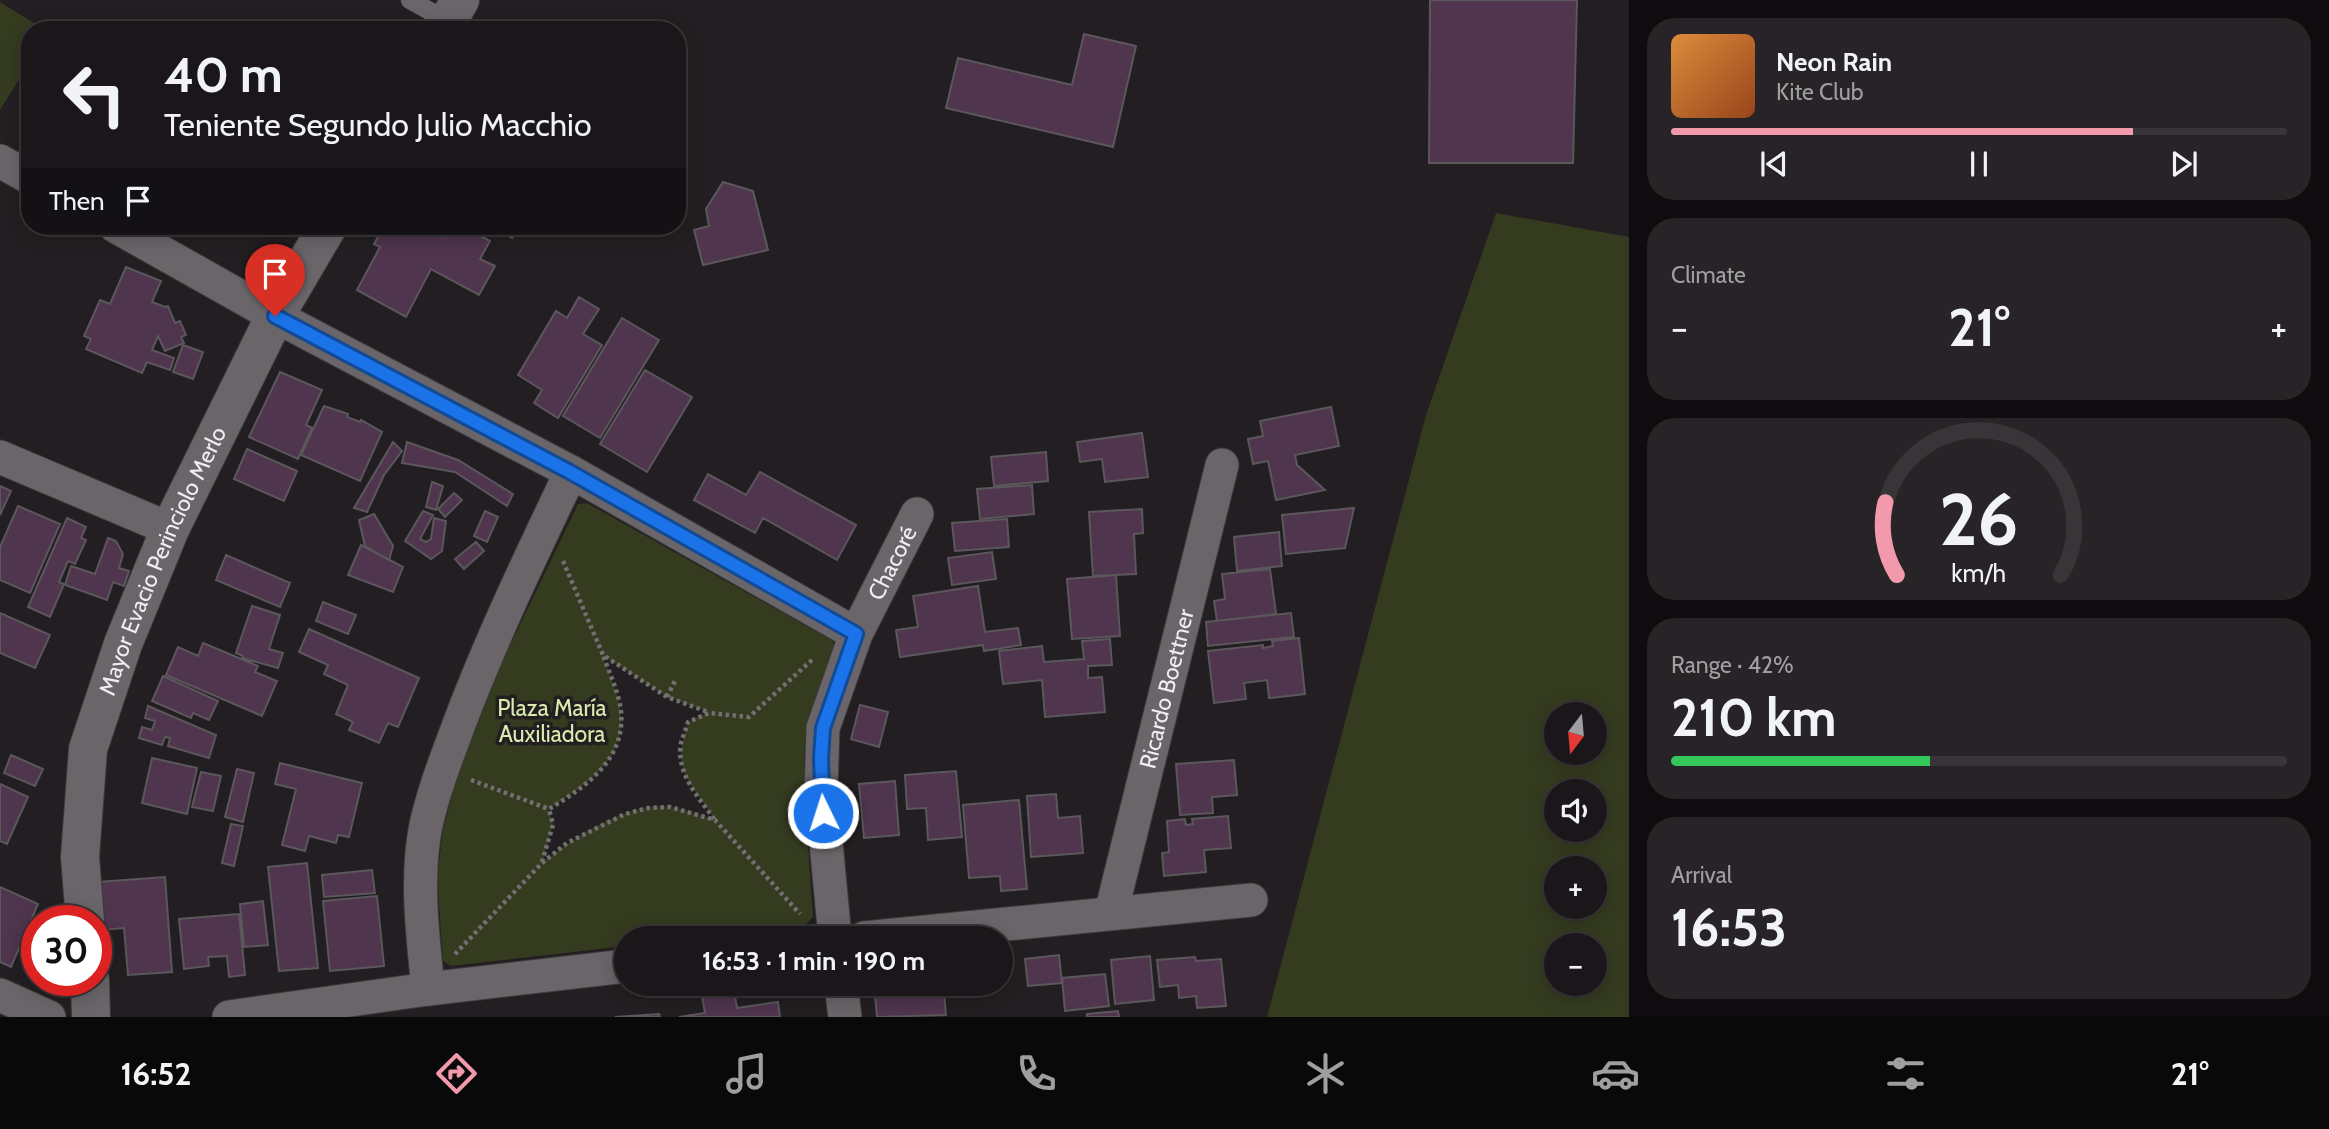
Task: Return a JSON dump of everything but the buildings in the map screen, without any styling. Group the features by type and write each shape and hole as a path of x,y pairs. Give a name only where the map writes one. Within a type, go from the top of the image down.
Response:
{"street":[{"path":"0,161 21,173"},
{"path":"131,235 275,316 570,472 856,634"},
{"name":"Mayor Evacio Perinciolo Merlo","path":"84,905 80,857 88,749 123,644 170,529 275,316 323,235"},
{"path":"0,457 170,529"},
{"name":"Ricardo Boettner","path":"1111,913 1222,465"},
{"path":"428,989 421,876 426,826 442,769 485,656 570,472"},
{"name":"Chacoré","path":"834,926 821,789 823,728 856,634 917,514"},
{"path":"983,926 1251,900"},
{"path":"229,1017 428,989 614,967"},
{"path":"0,995 49,1017"},
{"path":"90,996 91,1017"},
{"path":"842,996 845,1017"}],"lane":[{"path":"410,0 450,17"}],"path":[{"path":"538,542 560,554 603,655 621,711 619,739 606,766 584,787 549,809"},
{"path":"603,655 667,697 709,713 749,717 815,658"},
{"path":"667,697 676,679"},
{"path":"709,713 688,722 681,743 680,761 687,782 715,820 803,917"},
{"path":"442,769 549,809"},
{"path":"450,958 542,863 567,843 596,827 635,811 670,807 715,820"},
{"path":"542,863 553,825 549,809"}],"green space":[{"path":"0,2 31,21 21,21 21,76 0,110"},
{"path":"1496,213 1629,237 1629,1017 1267,1017 1426,415"},
{"name":"Plaza María Auxiliadora","path":"587,503 833,641 835,649 807,727 804,758 813,917 805,925 796,926 614,926 614,947 451,966 443,961 437,876 443,830 457,776 501,664 578,504","holes":["603,656 667,697 708,712 688,722 681,754 685,775 714,819 671,807 637,810 620,815 586,832 543,862 553,825 549,809 589,781 611,756 618,742 620,708"]}],"route":[{"path":"275,316 570,472 856,634 823,728 823,813"}]}
